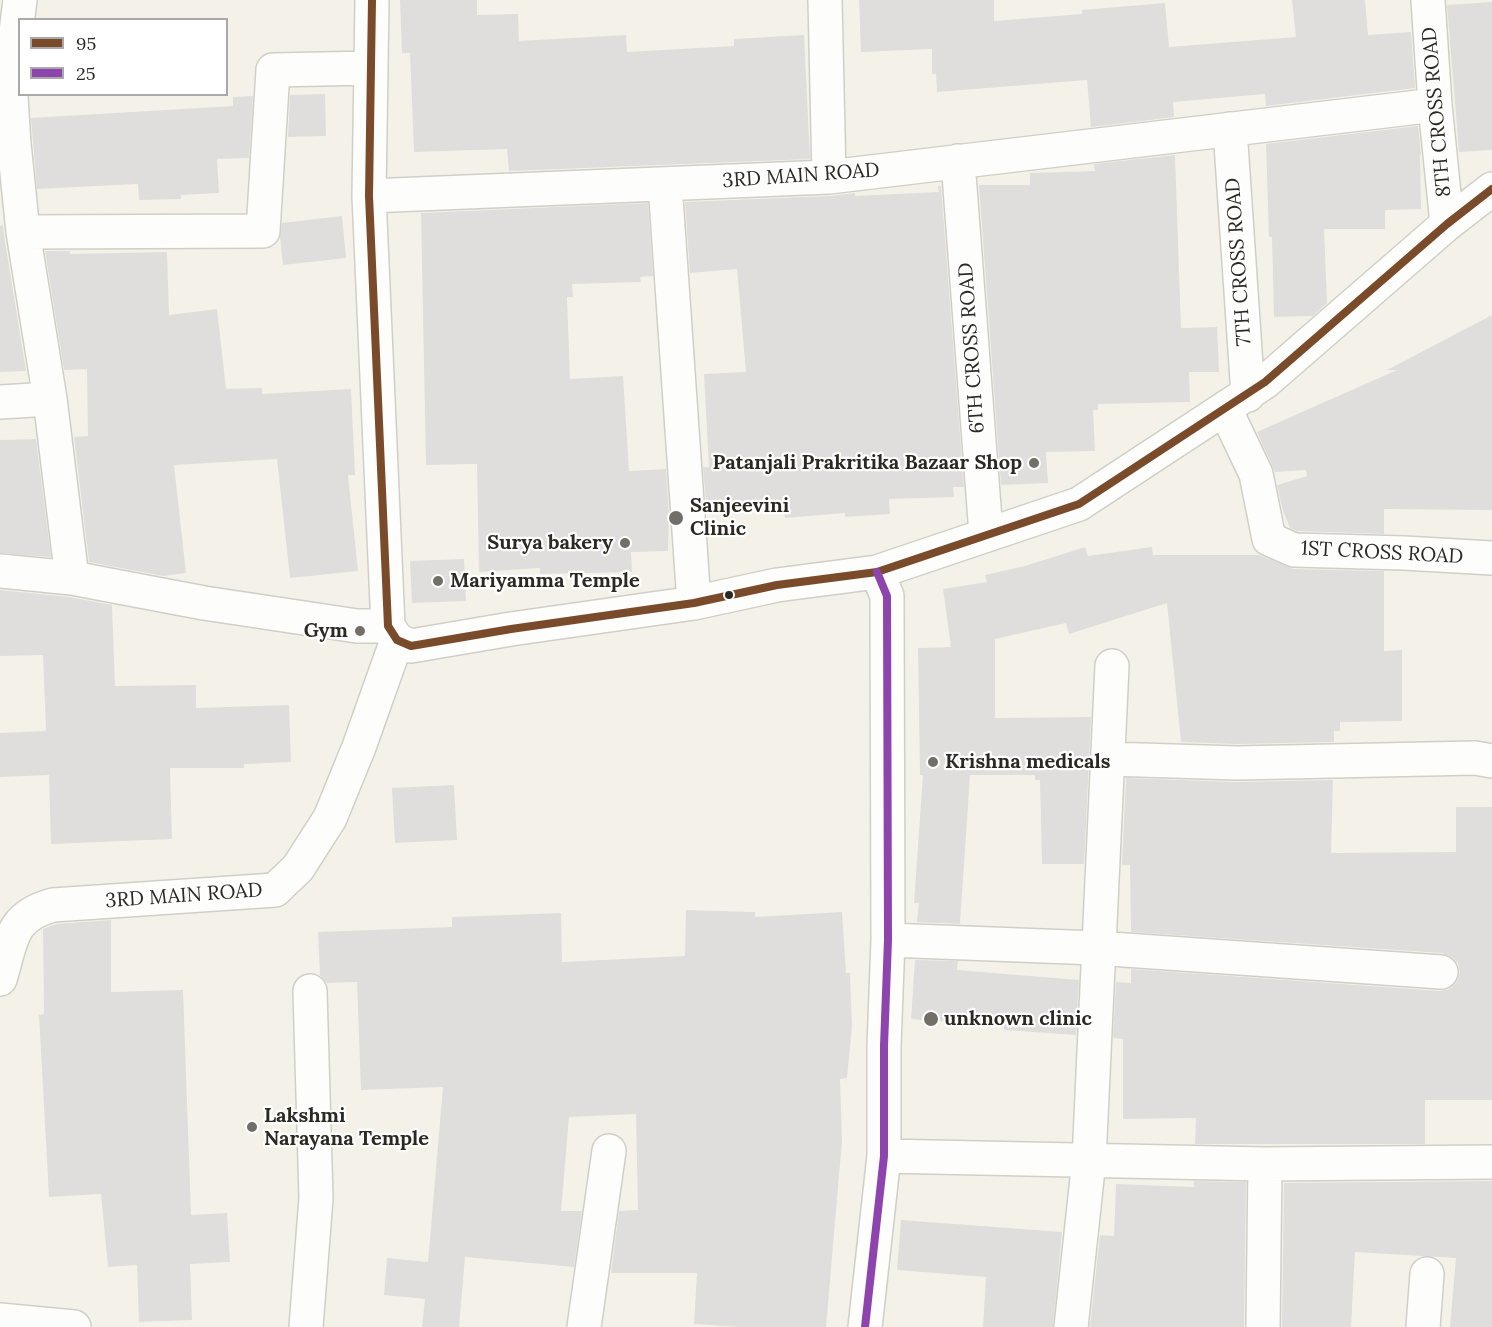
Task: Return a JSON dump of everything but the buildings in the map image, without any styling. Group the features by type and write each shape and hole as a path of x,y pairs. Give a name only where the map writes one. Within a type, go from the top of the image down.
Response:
{"street":[{"path":"20,0 10,81 14,144 23,232 50,399 72,578"},
{"path":"372,0 369,196 399,637"},
{"path":"825,0 829,177"},
{"name":"8TH CROSS ROAD","path":"1428,0 1435,105 1447,224"},
{"path":"23,232 262,231 273,70 371,68"},
{"name":"3RD MAIN ROAD","path":"369,196 829,177 1435,105"},
{"name":"7TH CROSS ROAD","path":"1230,129 1236,402"},
{"name":"6TH CROSS ROAD","path":"958,161 986,534"},
{"path":"665,184 694,603"},
{"path":"0,571 72,578 239,608 357,626 399,637 511,629 694,603 777,585 877,572 1079,504 1265,382 1447,224 1492,189"},
{"path":"0,402 50,399"},
{"name":"1ST CROSS ROAD","path":"1236,402 1256,474 1269,539 1294,550 1492,558"},
{"path":"865,1327 884,1156 884,1046 888,940 887,596 877,572"},
{"name":"3RD MAIN ROAD","path":"1,974 9,943 18,924 36,910 53,905 275,890 298,868 330,818 359,747 399,637"},
{"path":"1071,1327 1089,1160 1112,666"},
{"path":"1108,759 1237,763 1475,758 1492,761"},
{"path":"888,940 1099,949 1441,972"},
{"path":"306,1327 316,1198 310,990"},
{"path":"584,1327 609,1151"},
{"path":"884,1156 1265,1164 1492,1162"},
{"path":"1263,1327 1265,1164"},
{"path":"1423,1327 1427,1274"},
{"path":"15,1323 74,1327"}],"transit line":[{"name":"95","path":"372,0 369,196 388,626 397,640 411,646 694,603 777,585 877,572 1079,504 1265,382 1447,224 1492,189"},
{"name":"25","path":"865,1327 884,1156 884,1046 888,940 887,596 877,572"}],"place":[{"name":"Patanjali Prakritika Bazaar Shop","path":"1034,463"},
{"name":"Sanjeevini Clinic","path":"676,518"},
{"name":"Surya bakery","path":"625,543"},
{"name":"Mariyamma Temple","path":"438,581"},
{"name":"Gym","path":"360,631"},
{"name":"Krishna medicals","path":"933,762"},
{"name":"unknown clinic","path":"931,1019"},
{"name":"Lakshmi Narayana Temple","path":"252,1127"}]}
